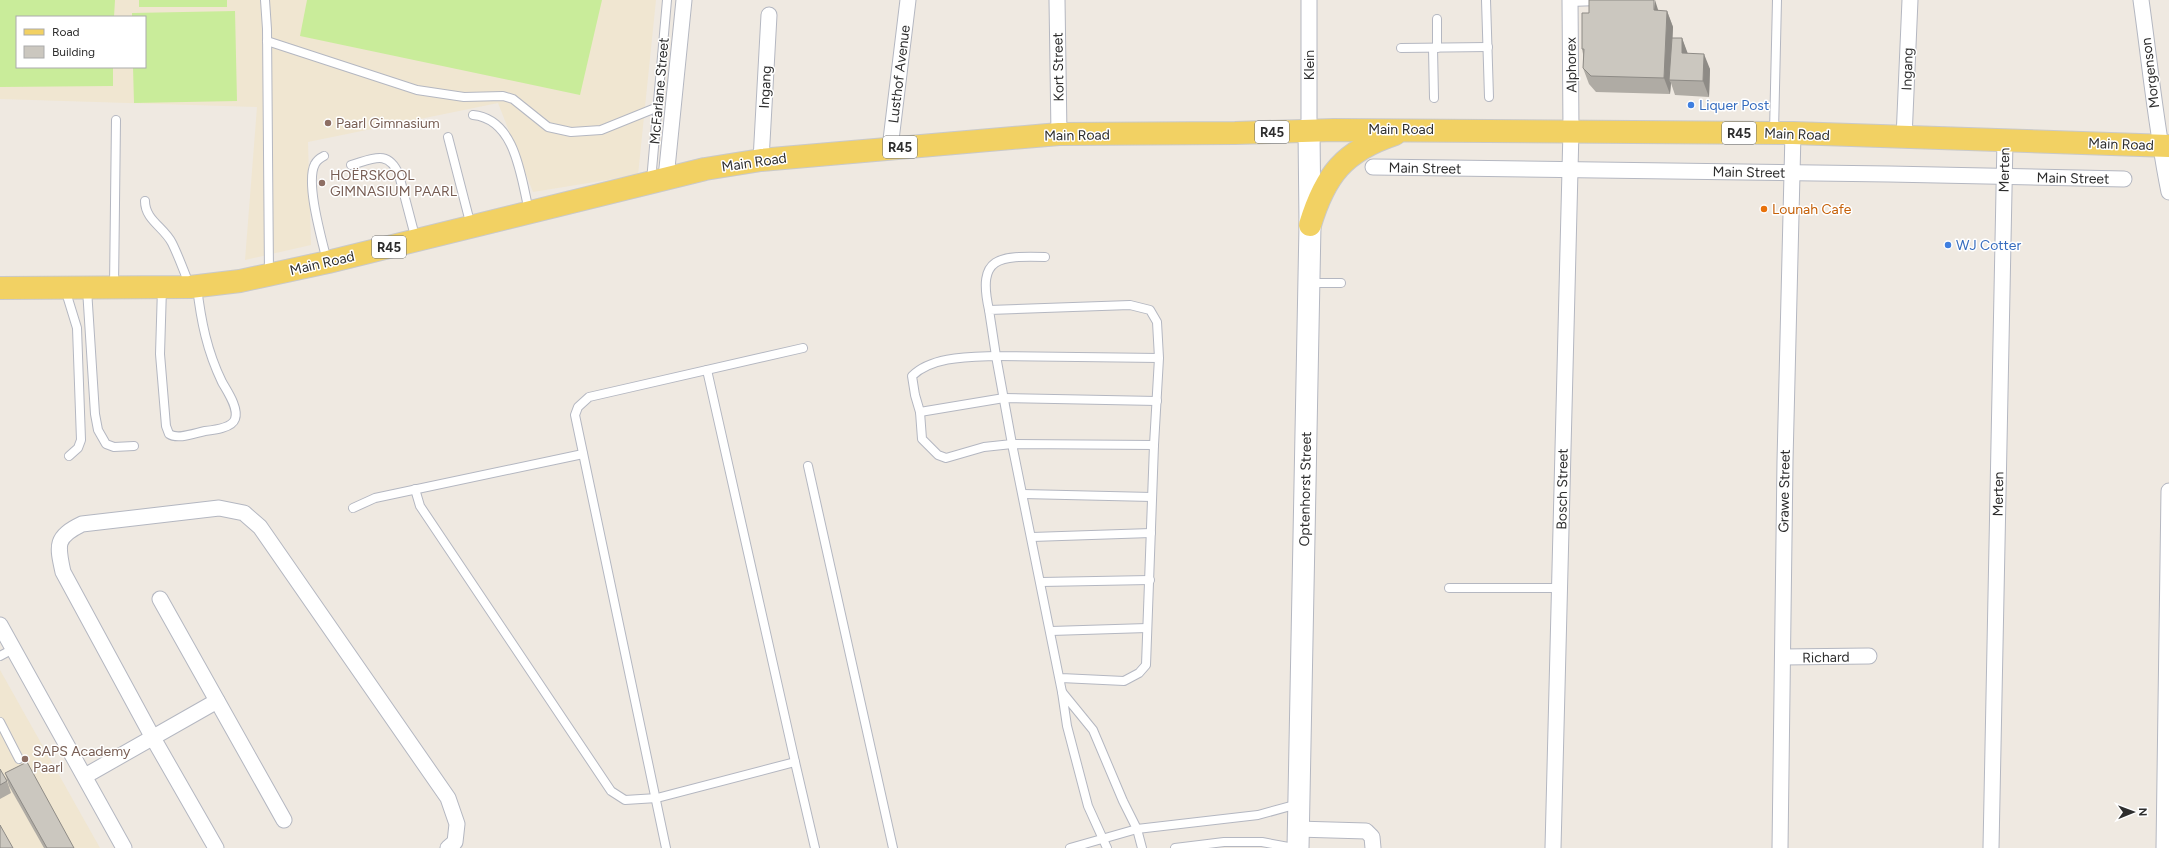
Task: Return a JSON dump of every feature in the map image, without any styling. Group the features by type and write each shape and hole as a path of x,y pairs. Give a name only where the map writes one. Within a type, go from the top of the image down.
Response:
{"main road":[{"name":"Main Road","path":"0,288 162,288 240,281 328,262 659,180 761,160 1059,134 1235,133 1309,130 1412,129 1572,130 1783,133 2164,146"},
{"path":"1310,225 1322,192 1333,174 1346,159 1362,147 1374,141 1412,129"},
{"name":"Optenhorst Street","path":"1297,842 1310,225 1309,130"}],"street":[{"path":"659,180 684,0"},
{"name":"Lusthof Avenue","path":"890,148 908,0"},
{"name":"Kort Street","path":"1057,0 1059,134"},
{"name":"Klein","path":"1308,0 1309,130"},
{"name":"Ingang","path":"1904,138 1910,0"},
{"name":"Morgenson","path":"2141,0 2150,65 2164,146 2169,192"},
{"name":"Alphorex","path":"1570,1 1572,130"},
{"name":"Ingang","path":"761,160 770,15"},
{"name":"Bosch Street","path":"1553,848 1572,130"},
{"name":"Grawe Street","path":"1780,848 1785,461 1792,172 1783,133"},
{"name":"Merten","path":"1991,848 2005,140"},
{"name":"Main Street","path":"1373,167 1792,172 2124,179"},
{"path":"2164,848 2169,491"},
{"path":"216,848 153,738 63,572 58,549 61,538 68,530 82,524 219,508 244,513 260,527 448,798 457,824 455,842 448,848"},
{"path":"160,599 284,820"},
{"path":"0,625 124,848"},
{"name":"Richard","path":"1782,657 1869,656"},
{"path":"85,776 217,702"},
{"path":"1297,842 1366,831 1372,837 1373,848"}],"lane":[{"path":"265,0 267,41 269,275"},
{"name":"McFarlane Street","path":"659,180 658,107 667,0"},
{"path":"1486,0 1489,97"},
{"path":"1777,0 1783,133"},
{"path":"1570,1 1608,1"},
{"path":"1434,98 1437,19"},
{"path":"267,41 417,90 464,97 503,96 513,99 548,127 571,132 600,130 658,107"},
{"path":"1401,48 1488,47"},
{"path":"473,115 488,119 504,133 517,164 529,213"},
{"path":"114,289 116,120"},
{"path":"448,137 471,226"},
{"path":"324,156 316,161 314,165 312,186 328,262"},
{"path":"351,165 379,158 390,160 395,165 416,240"},
{"path":"145,201 146,213 165,232 172,242 194,286 203,332 216,368 236,414 235,420 230,424 218,429 176,437 167,431 160,342 162,288"},
{"path":"1045,257 1004,258 992,264 987,274 985,292 1012,444 1061,678 1067,726 1088,806 1104,838 1107,848"},
{"path":"1309,283 1341,283"},
{"path":"65,288 77,328 81,440 78,448 68,456"},
{"path":"87,289 95,414 98,430 106,444 114,447 134,446"},
{"path":"989,310 1130,305 1150,310 1156,322 1159,358 1154,446 1146,664 1139,673 1124,682 1061,678"},
{"path":"666,848 657,798 575,415 578,407 590,397 803,348"},
{"path":"1154,446 1012,444 984,447 946,458 938,455 922,439 920,412 912,376 918,370 932,364 954,359 996,356 1159,358"},
{"path":"707,370 815,848"},
{"path":"920,412 1004,398 1157,401"},
{"path":"354,508 374,498 583,454"},
{"path":"808,466 893,848"},
{"path":"415,489 420,506 611,791 625,800 657,798 796,762"},
{"path":"1023,494 1152,497"},
{"path":"1032,537 1151,533"},
{"path":"1041,582 1150,580"},
{"path":"1449,588 1560,588"},
{"path":"1051,631 1147,628"},
{"path":"0,656 13,649"},
{"path":"1062,692 1093,730 1123,801 1138,829 1142,848"},
{"path":"0,722 19,759"},
{"path":"1070,848 1138,829 1258,815 1298,804"},
{"path":"1175,848 1224,842 1297,842"}],"shaded area":[{"name":"Paarl Gimnasium","path":"0,0 656,0 638,175 533,192 498,103 308,142 311,245 245,260 257,107 0,99"},
{"name":"SAPS Academy Paarl","path":"0,670 100,848 0,848"}],"green space":[{"path":"0,0 115,0 114,16 16,16 16,68 113,68 113,86 0,87"},
{"path":"139,0 227,0 227,7 139,7"},
{"path":"307,0 602,0 580,95 300,36"},
{"path":"235,11 237,101 134,103 133,68 146,68 146,16 132,16 132,13"}],"building":[{"path":"1589,0 1654,0 1654,10 1667,11 1664,78 1591,76 1583,68 1584,49 1582,49 1582,13 1589,13"},
{"path":"1672,38 1682,38 1682,53 1704,54 1703,81 1669,80"},
{"path":"27,762 74,848 47,848 5,773"},
{"path":"0,769 7,781 0,785"},
{"path":"0,825 13,848 0,848"}],"place":[{"name":"Liquer Post","path":"1691,105"},
{"name":"Paarl Gimnasium","path":"328,123"},
{"name":"HOËRSKOOL GIMNASIUM PAARL","path":"322,183"},
{"name":"Lounah Cafe","path":"1764,209"},
{"name":"WJ Cotter","path":"1948,245"},
{"name":"SAPS Academy Paarl","path":"25,759"}]}
